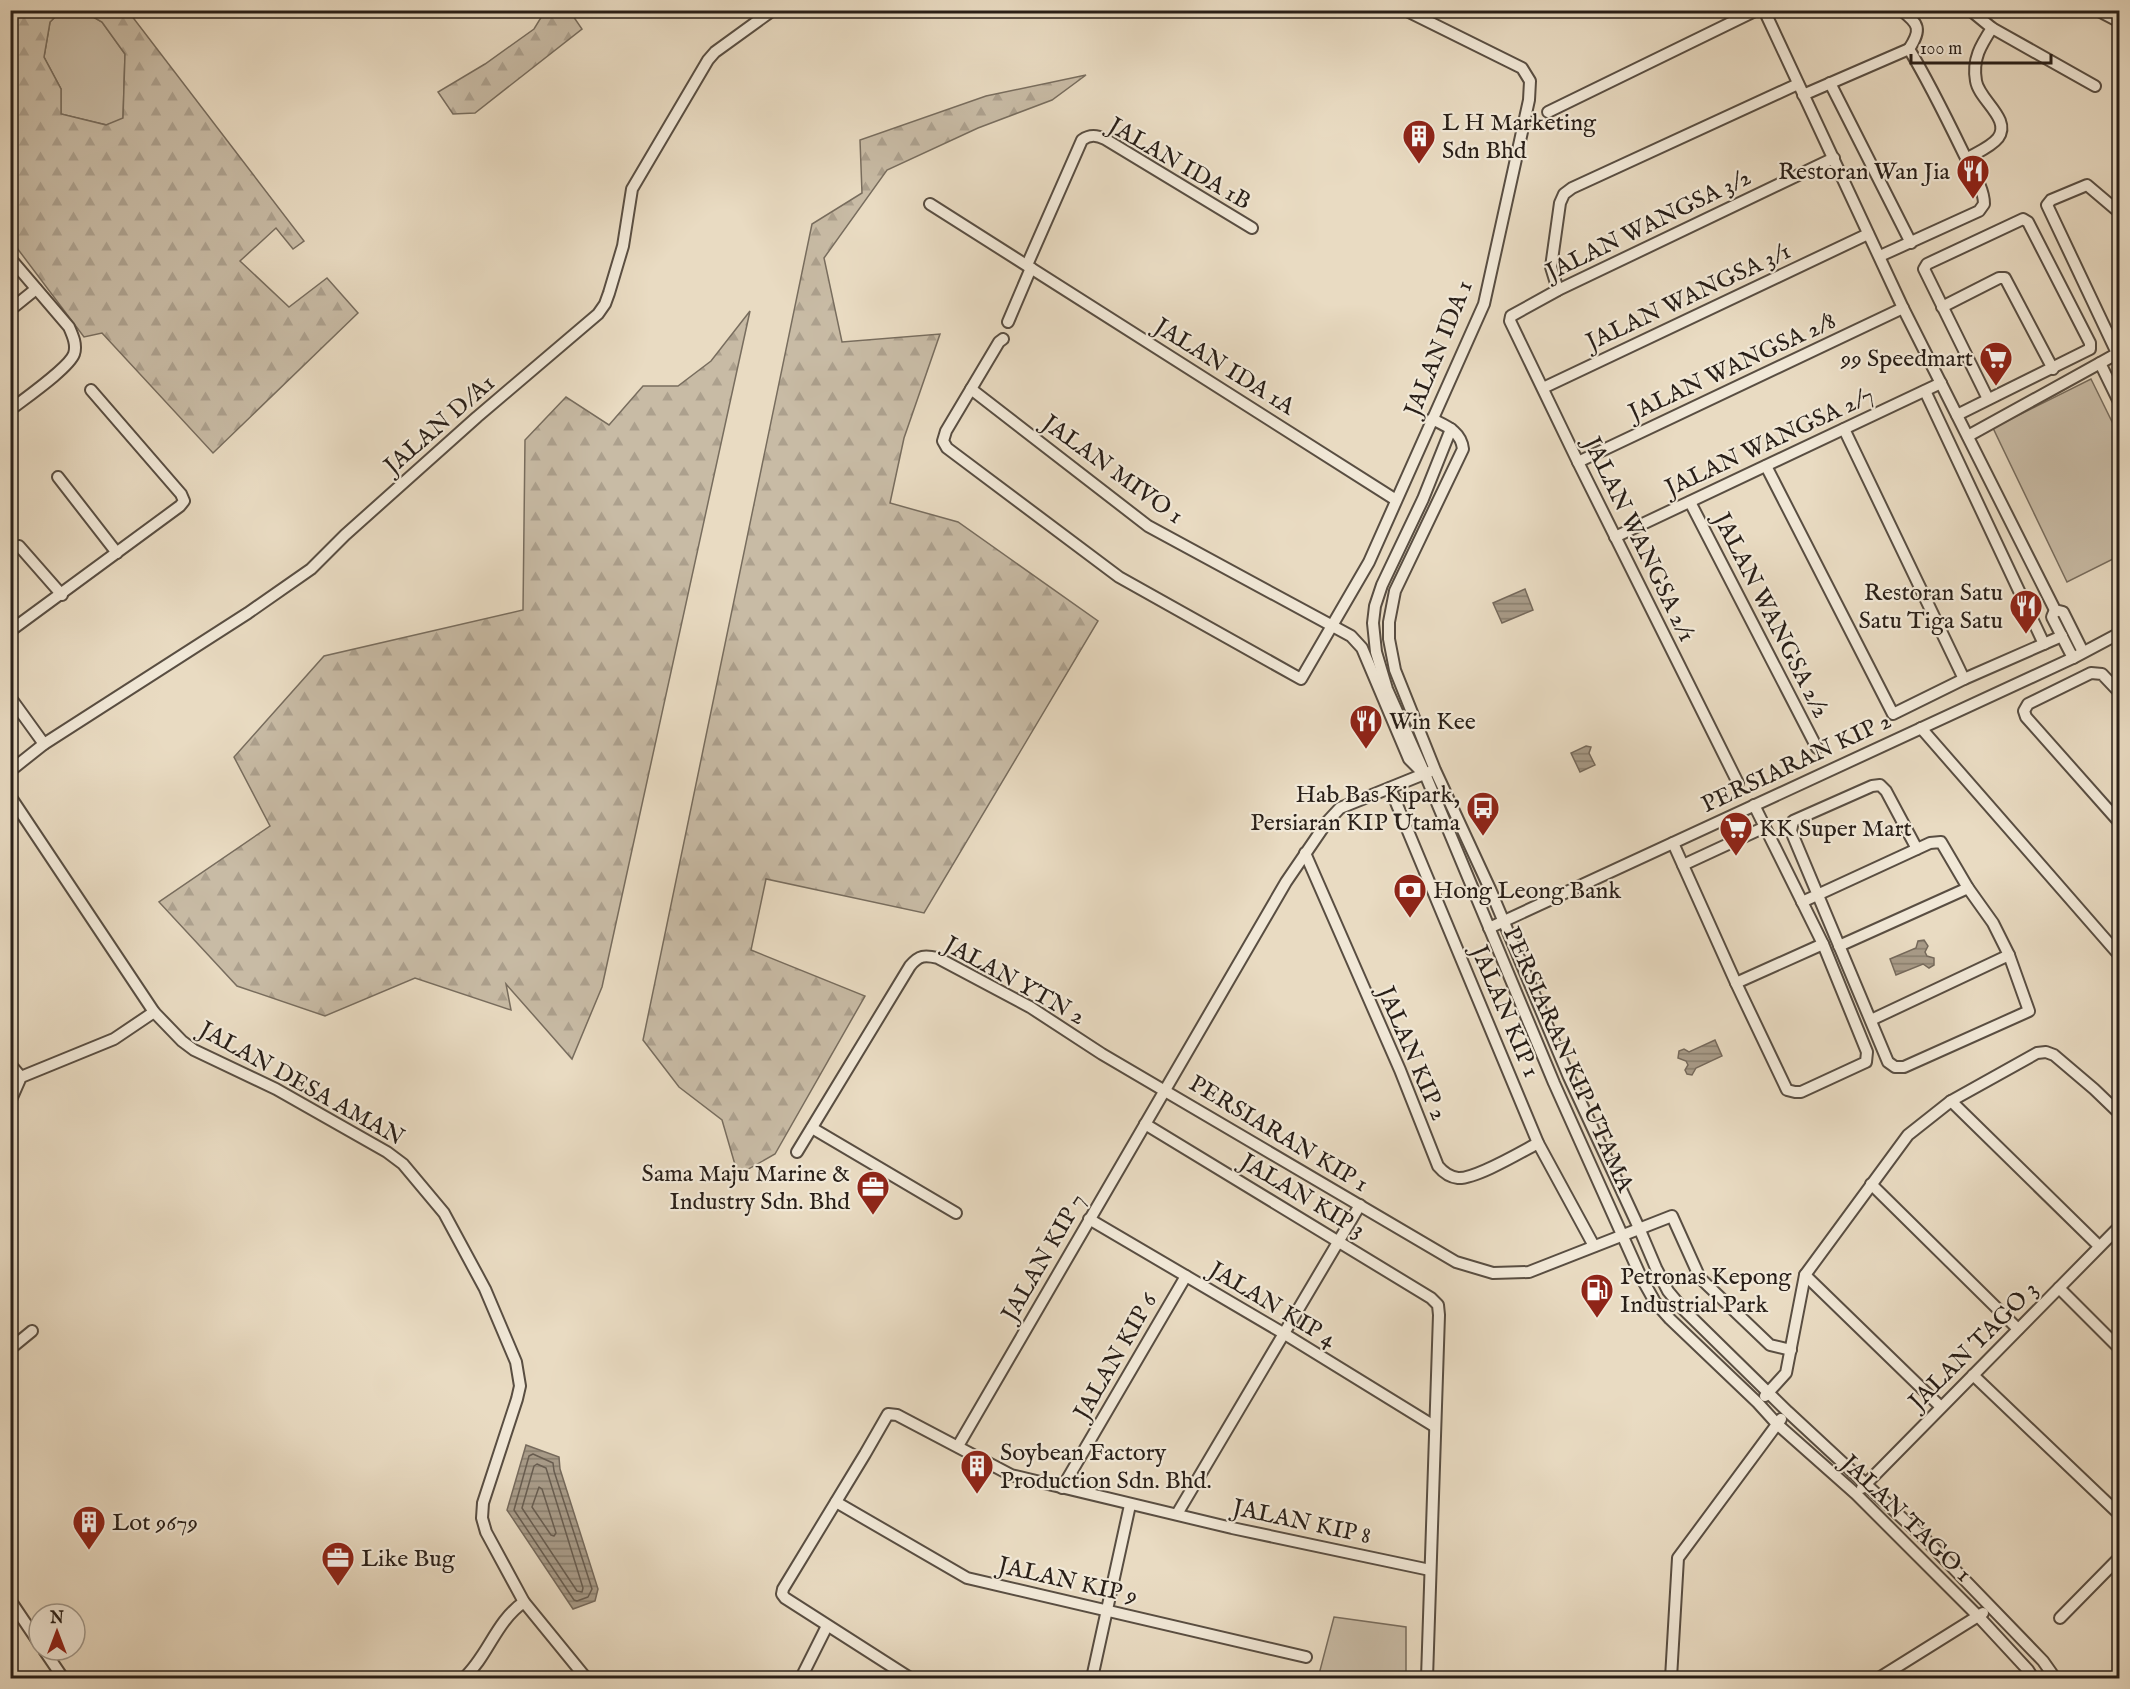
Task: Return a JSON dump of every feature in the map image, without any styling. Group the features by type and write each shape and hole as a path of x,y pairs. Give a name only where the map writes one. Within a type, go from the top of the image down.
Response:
{"street":[{"name":"JALAN D/A1","path":"10,771 44,744 248,613 311,569 345,535 477,417 598,314 605,304 622,246 632,189 708,60 715,52 773,10"},
{"name":"JALAN IDA 1","path":"971,389 944,435 943,441 947,448 1119,577 1301,679 1369,562 1484,304 1531,88 1527,73 1522,68 1406,10"},
{"path":"1548,112 1757,10"},
{"path":"1764,10 1903,308 2055,610 2063,612 2078,655"},
{"path":"1803,95 1909,49 1918,30 1915,22 1900,10"},
{"path":"1970,10 1992,28 2095,86"},
{"path":"2097,10 2120,22"},
{"path":"1966,159 1995,141 2000,136 2002,128 2001,121 1976,83 1976,56 1992,28"},
{"path":"1880,256 1911,243 1984,204 1983,194 1923,71 1909,49"},
{"path":"1830,83 1911,243"},
{"path":"1558,290 1551,267 1560,203 1564,194 1572,188 1798,84"},
{"name":"JALAN IDA 1B","path":"1029,267 1082,140 1087,136 1099,136 1105,139 1252,228"},
{"name":"JALAN WANGSA 3/2","path":"1513,313 1834,158"},
{"path":"1968,436 2118,353 2048,205 2051,200 2087,185 2120,213"},
{"name":"JALAN IDA 1A","path":"930,204 1396,500"},
{"path":"1957,415 2053,369 2088,350 2091,346 2026,220 2021,219 1925,266 1924,272 1988,399"},
{"name":"JALAN WANGSA 3/1","path":"1543,388 1868,234"},
{"path":"10,258 69,327 74,337 74,356 10,410"},
{"path":"1008,322 1029,267"},
{"path":"1942,307 2000,278 2005,278 2053,369"},
{"path":"10,310 36,289"},
{"name":"JALAN WANGSA 2/8","path":"1578,462 1903,308"},
{"name":"JALAN WANGSA 2/1","path":"1513,313 1510,321 1738,783"},
{"path":"971,389 999,342 1004,339"},
{"path":"2100,363 2115,385 2120,404"},
{"name":"JALAN WANGSA 2/7","path":"1615,537 1941,383"},
{"name":"JALAN MIVO 1","path":"971,389 1148,526 1351,636 1362,648 1409,759 1430,772"},
{"path":"10,631 184,501 181,494 91,390"},
{"path":"1924,391 2044,644"},
{"path":"1432,419 1451,429"},
{"name":"PERSIARAN KIP UTAMA","path":"1758,1403 1687,1336 1655,1302 1641,1277 1554,1083 1489,928 1430,772 1395,670 1389,639 1389,622 1395,591 1463,448 1459,436 1451,429 1423,499 1382,585 1375,606 1374,639 1387,689 1430,772 1504,921 1569,1077 1668,1291 1700,1326 1769,1392"},
{"path":"1844,429 1964,679"},
{"path":"1766,466 1893,714 1964,679 2062,636"},
{"path":"58,477 117,553"},
{"name":"JALAN WANGSA 2/2","path":"1690,502 1816,748"},
{"path":"19,546 62,594"},
{"path":"2055,610 2052,617 2062,636 2078,655"},
{"name":"PERSIARAN KIP 2","path":"1489,928 2078,655 2120,633"},
{"path":"1374,639 1389,639"},
{"path":"2120,693 2102,674 2086,675 2028,704 2024,711 2026,717 2120,823"},
{"path":"10,697 44,744"},
{"path":"1921,728 2120,956"},
{"name":"PERSIARAN KIP 1","path":"1430,772 1340,808 1327,822 1286,882 1164,1090 1456,1262 1493,1273 1529,1272 1672,1216 1700,1278 1770,1345 1791,1350"},
{"path":"1802,902 1819,895 1930,843 1941,842 1968,888 1993,923 2009,955 2029,1011 1904,1067 1895,1067 1888,1062 1819,895 1791,831 1793,821 1876,785 1884,787 1917,849"},
{"name":"JALAN KIP 1","path":"1390,788 1539,1143 1594,1246"},
{"name":"JALAN DESA AMAN","path":"10,796 154,1012 182,1041 194,1050 276,1089 387,1152 403,1164 444,1214 485,1289 504,1331 519,1373 517,1399 483,1503 484,1525 490,1542 524,1602 586,1678"},
{"path":"1673,843 1787,1089 1801,1092 1853,1069 1866,1062 1866,1052 1823,944 1754,805"},
{"path":"1683,865 1765,827"},
{"name":"JALAN KIP 2","path":"1305,853 1400,1070 1438,1166 1443,1172 1458,1178 1466,1177 1494,1166 1539,1143"},
{"path":"1795,887 1812,879"},
{"path":"1839,946 1968,888"},
{"path":"1736,983 1823,944"},
{"name":"JALAN YTN 2","path":"797,1152 910,966 917,958 926,955 938,958 1030,1007 1102,1054 1164,1090"},
{"path":"1871,1020 2009,955"},
{"path":"10,1102 21,1077 114,1040 154,1012"},
{"path":"1758,1403 1786,1373 1805,1275 1908,1135 1951,1101 2037,1053 2046,1052 2054,1055 2120,1114"},
{"path":"10,1064 21,1077"},
{"name":"JALAN KIP 7","path":"958,1446 1164,1090"},
{"path":"1951,1101 2100,1246"},
{"name":"JALAN KIP 3","path":"1144,1124 1431,1298 1438,1305 1434,1426"},
{"path":"812,1128 956,1214"},
{"path":"1871,1184 2018,1329"},
{"path":"1177,1514 1360,1205"},
{"name":"JALAN KIP 4","path":"1089,1219 1283,1333 1434,1426"},
{"name":"JALAN TAGO 3","path":"1856,1494 2120,1226"},
{"path":"1805,1275 1941,1407"},
{"name":"JALAN KIP 6","path":"1062,1488 1186,1276"},
{"path":"2059,1288 2120,1349"},
{"path":"10,1349 32,1331"},
{"path":"1973,1375 2120,1515"},
{"name":"JALAN TAGO 1","path":"1769,1392 1927,1541 2043,1661 2055,1678"},
{"name":"JALAN TAGO 1","path":"1758,1403 1777,1424 1856,1494 1978,1616 2033,1678"},
{"path":"1671,1678 1678,1558 1788,1412"},
{"name":"JALAN KIP 8","path":"836,1502 888,1414 897,1415 1011,1475 1130,1505 1430,1570"},
{"path":"1427,1678 1434,1426"},
{"path":"836,1502 783,1589 783,1596 910,1678"},
{"name":"JALAN KIP 9","path":"836,1502 967,1578 1306,1657"},
{"path":"1092,1678 1130,1505"},
{"path":"2061,1618 2120,1557"},
{"path":"10,1600 27,1625"},
{"path":"464,1678 480,1662 508,1613 524,1602"},
{"path":"1879,1678 1991,1607"},
{"path":"801,1678 827,1626"},
{"path":"52,1662 63,1678"}],"green space":[{"path":"11,10 61,11 50,22 44,57 61,89 61,114 106,125 123,118 125,54 102,22 83,11 128,11 304,241 293,249 276,228 240,261 289,307 327,278 358,313 213,453 102,333 84,337 11,240"},
{"path":"61,11 83,11 102,22 125,54 123,119 107,125 61,114 61,89 44,57 50,22"},
{"path":"545,11 573,11 571,13 582,29 475,113 453,114 438,92 485,64 534,29"},
{"path":"1086,75 1052,100 978,128 887,170 824,258 842,342 940,334 904,438 890,503 958,522 1098,621 924,913 766,879 751,950 865,996 775,1154 738,1175 722,1120 679,1087 643,1040 812,224 862,193 860,140 986,96"},
{"path":"750,311 602,987 572,1059 506,984 511,1010 415,978 325,1016 237,986 159,902 270,826 234,757 324,656 523,610 525,440 566,397 609,425 643,386 678,386 711,361"},
{"path":"2091,379 2119,436 2119,556 2067,582 1993,428"},
{"path":"1334,1617 1406,1627 1406,1678 1318,1678"}],"water":[{"path":"1525,589 1533,610 1502,623 1493,603"},
{"path":"1586,746 1591,747 1589,753 1595,765 1580,772 1571,753"},
{"path":"1924,940 1928,946 1925,952 1927,956 1934,958 1934,965 1929,968 1923,964 1896,975 1890,959 1916,948 1918,941"},
{"path":"1715,1040 1722,1056 1696,1068 1692,1075 1687,1074 1685,1070 1688,1065 1686,1061 1678,1058 1679,1051 1684,1049 1689,1052"},
{"path":"526,1445 559,1457 560,1469 598,1589 595,1601 573,1609 507,1510"}],"place":[{"name":"L H Marketing Sdn Bhd","path":"1419,165"},
{"name":"Restoran Wan Jia","path":"1973,200"},
{"name":"99 Speedmart","path":"1996,387"},
{"name":"Restoran Satu Satu Tiga Satu","path":"2026,635"},
{"name":"Win Kee","path":"1366,750"},
{"name":"Hab Bas Kipark, Persiaran KIP Utama","path":"1483,837"},
{"name":"KK Super Mart","path":"1736,857"},
{"name":"Hong Leong Bank","path":"1410,919"},
{"name":"Sama Maju Marine & Industry Sdn. Bhd","path":"873,1216"},
{"name":"Petronas Kepong Industrial Park","path":"1597,1319"},
{"name":"Soybean Factory Production Sdn. Bhd.","path":"977,1495"},
{"name":"Lot 9679","path":"89,1551"},
{"name":"Like Bug","path":"338,1587"}]}
